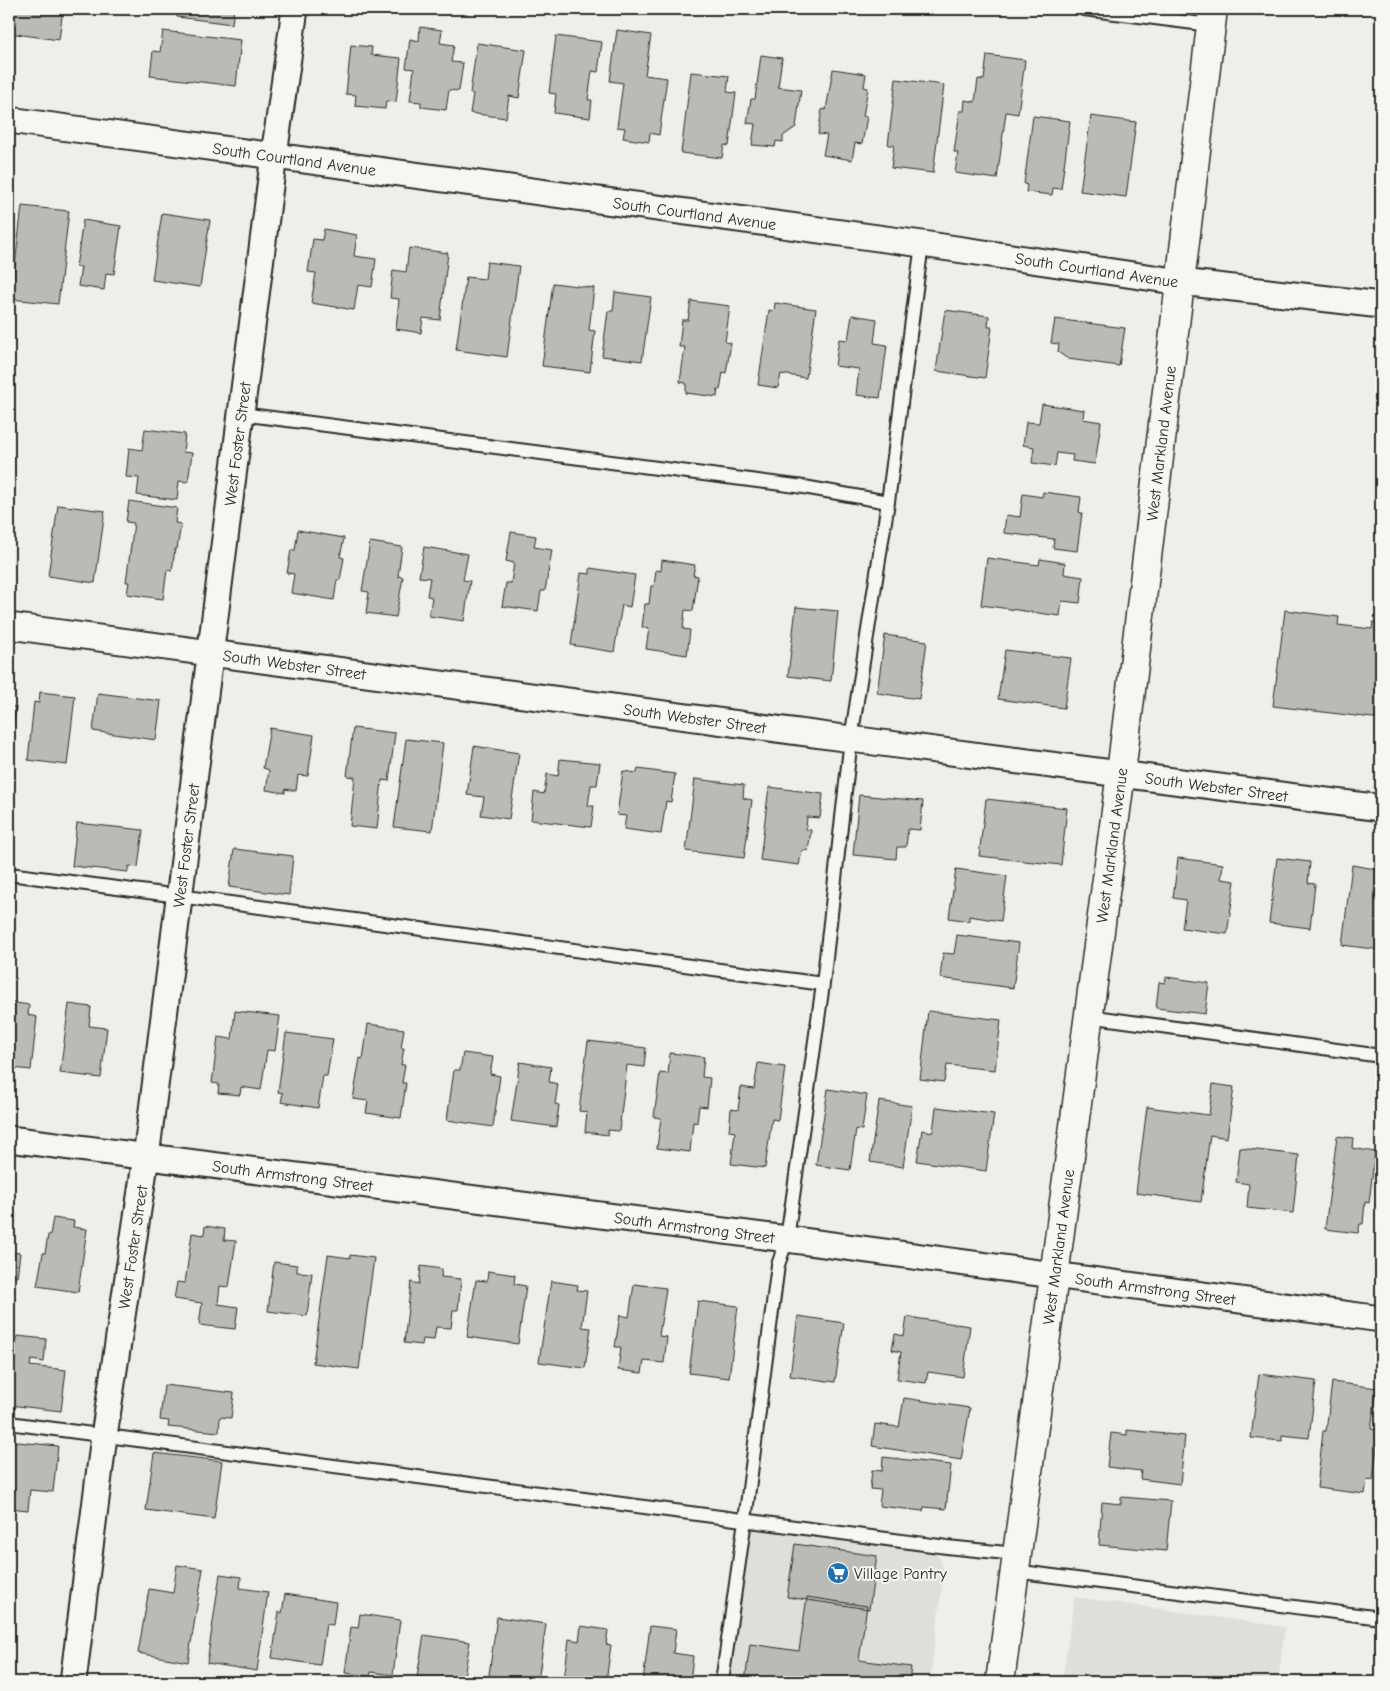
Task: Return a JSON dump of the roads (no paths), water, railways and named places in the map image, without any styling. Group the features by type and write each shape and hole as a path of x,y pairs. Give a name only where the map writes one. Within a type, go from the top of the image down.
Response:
{"main road":[{"name":"West Markland Avenue","path":"1000,1682 1121,773 1212,17"}],"street":[{"name":"West Foster Street","path":"73,1682 104,1436 146,1157 274,155 295,9"},
{"name":"South Courtland Avenue","path":"9,120 922,244 1181,282 1381,305"},
{"name":"South Webster Street","path":"9,626 1381,808"},
{"name":"South Armstrong Street","path":"9,1139 788,1239 1381,1319"}],"lane":[{"path":"1084,9 1212,17"},
{"path":"722,1682 778,1265 788,1239 823,984 851,739 888,502 922,244"},
{"path":"241,414 804,487 888,502"},
{"path":"9,874 823,984"},
{"path":"1088,1016 1381,1056"},
{"path":"9,1424 946,1547 1015,1562 1381,1618"}],"place":[{"name":"Village Pantry","path":"838,1573"}]}
